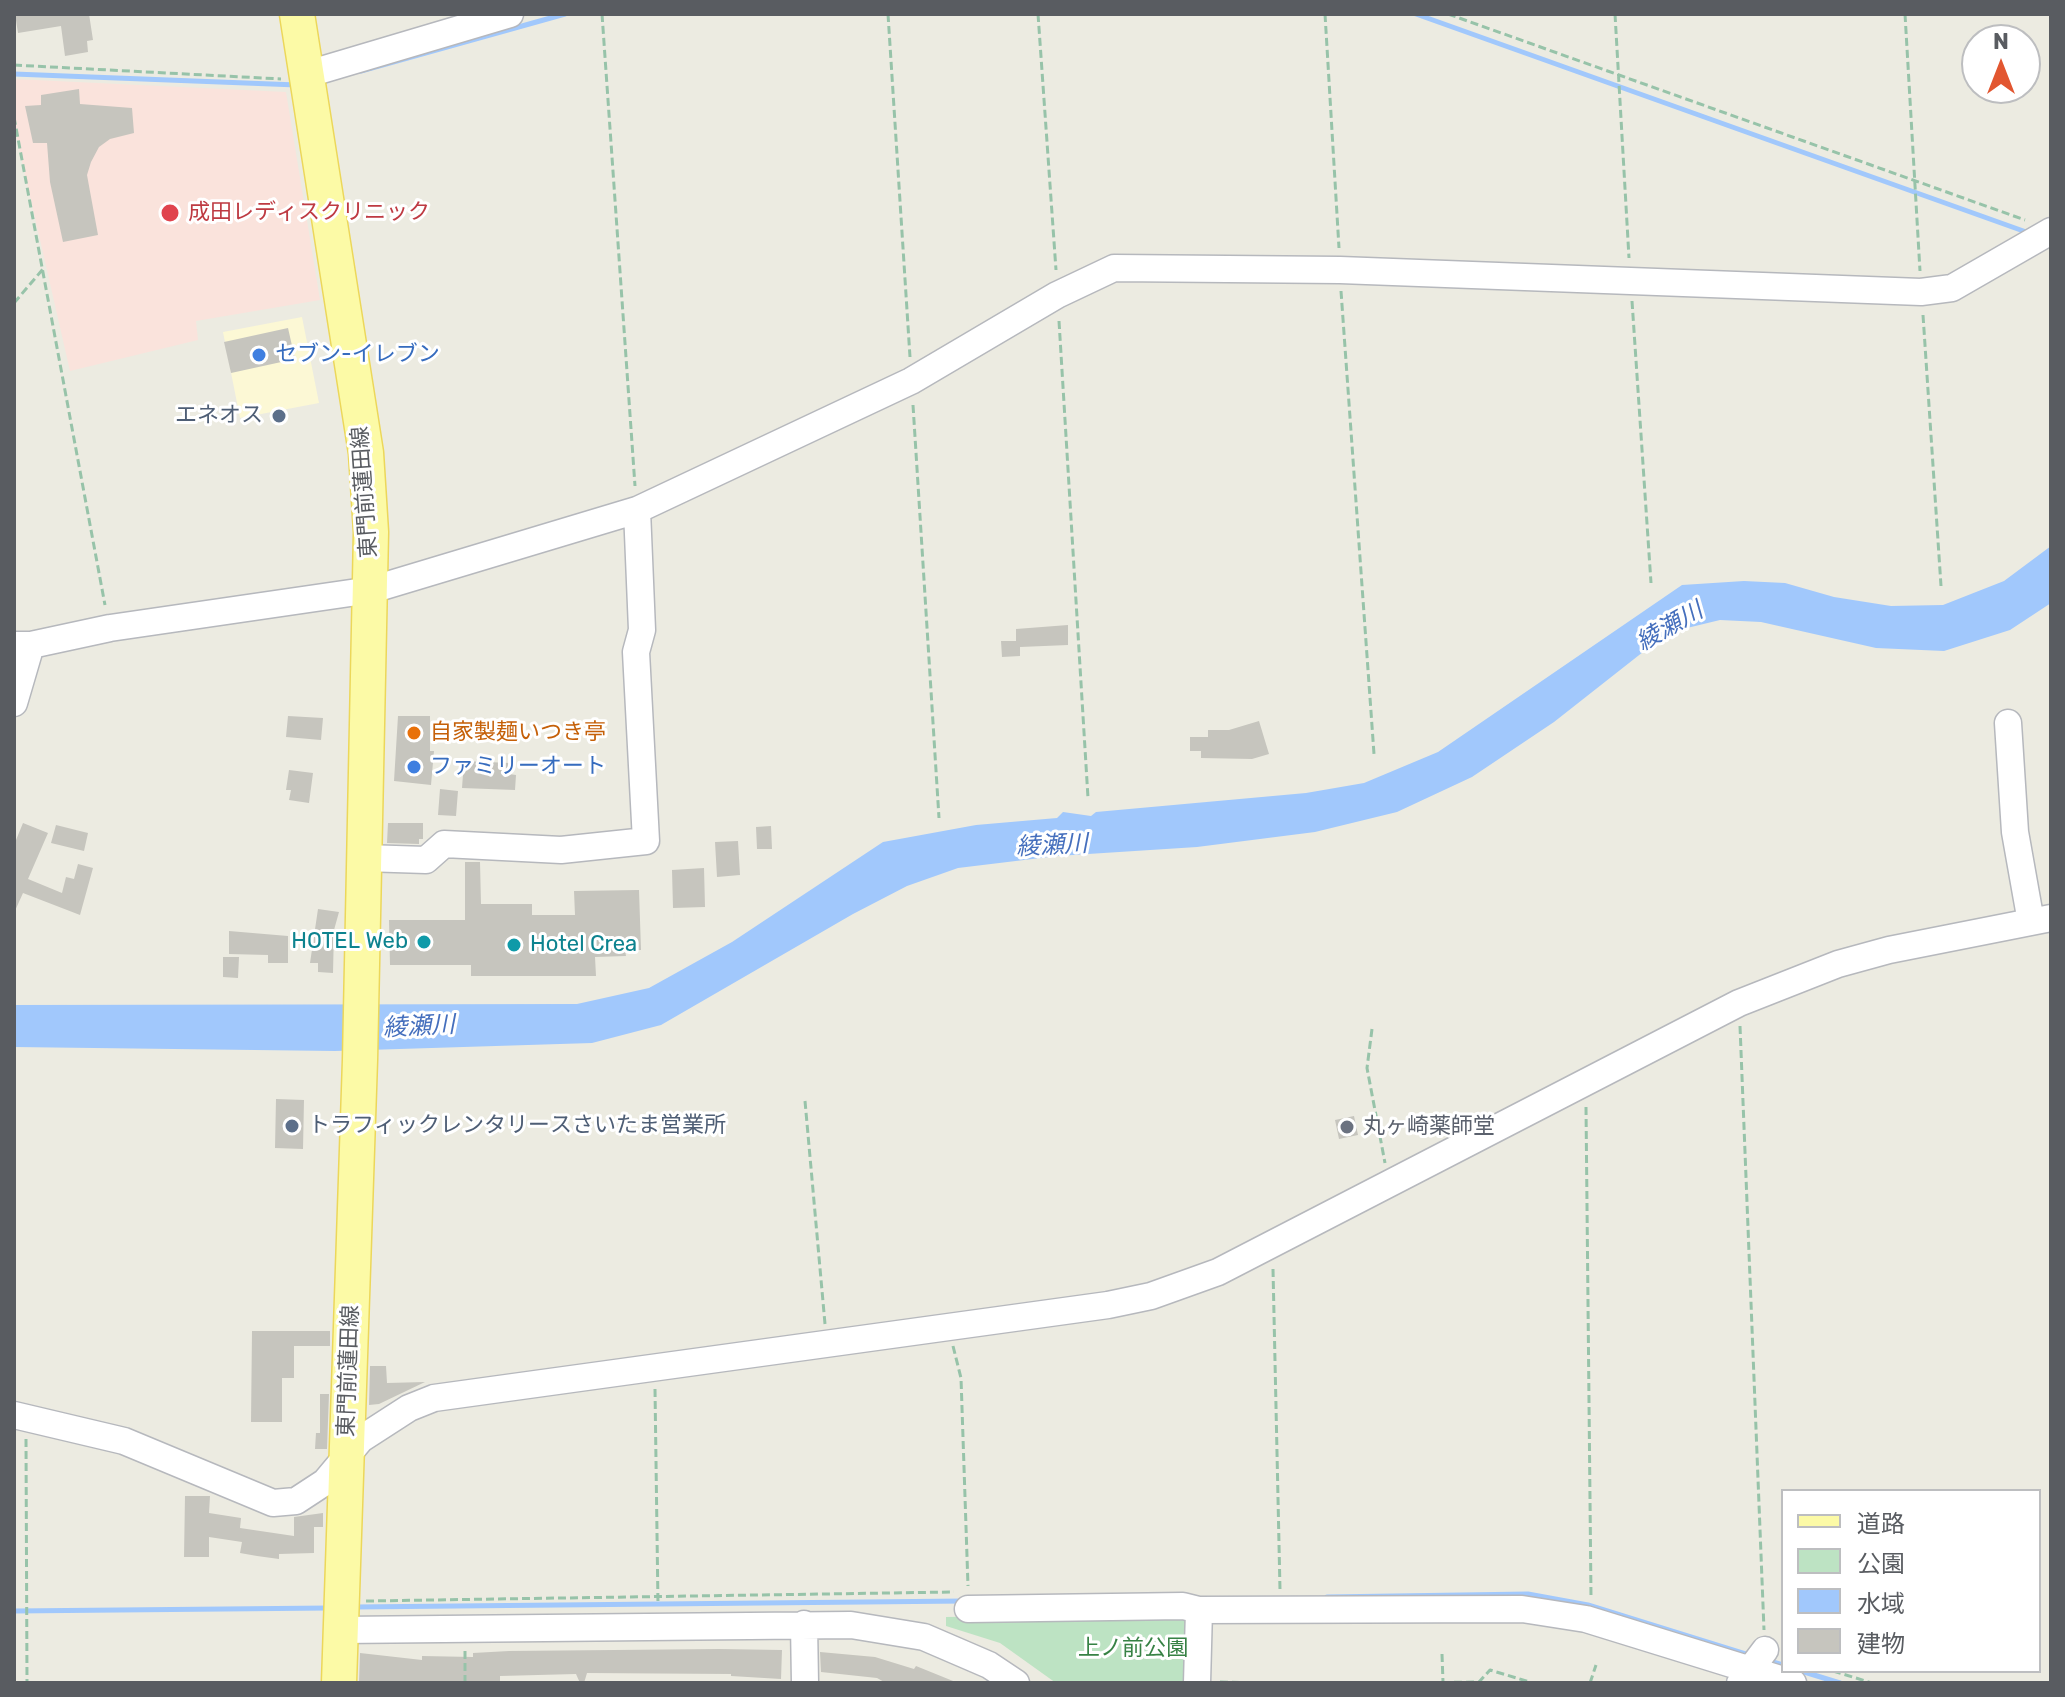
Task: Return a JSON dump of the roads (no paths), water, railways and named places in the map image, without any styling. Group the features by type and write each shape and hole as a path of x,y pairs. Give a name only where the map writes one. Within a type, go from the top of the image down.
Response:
{"main road":[{"name":"東門前蓮田線","path":"297,14 366,453 371,590 360,1060 339,1683"}],"street":[{"path":"309,81 510,14"},
{"path":"14,703 23,645 110,628 371,590 637,510 911,381 1057,295 1114,268 1340,270 1921,292 1952,288 2042,233"},
{"path":"364,858 426,860 444,844 561,850 646,841 636,652 642,630 637,510"},
{"path":"20,1416 124,1441 273,1503 296,1501 325,1482 361,1439 384,1422 434,1398 654,1365 826,1345 1151,1296 1218,1272 1739,1003 1863,957 2041,920 2015,832 2008,723"},
{"path":"968,1609 1183,1606 1199,1610 1535,1611 1586,1619 1793,1683"},
{"path":"1197,1683 1199,1610"},
{"path":"804,1624 805,1683"},
{"path":"341,1630 851,1625 924,1637 989,1665 1016,1683"}],"water":[{"name":"綾瀬川","path":"2051,546 2051,603 2010,630 1944,651 1876,648 1761,622 1720,620 1687,628 1643,652 1554,722 1472,777 1397,812 1315,832 1197,847 1057,856 958,868 907,886 853,914 661,1025 592,1043 335,1051 14,1047 14,1005 577,1004 649,988 732,942 883,842 976,825 1057,818 1063,812 1091,816 1096,812 1306,793 1364,783 1438,752 1682,585 1744,581 1785,583 1834,597 1891,606 1943,605 2004,581"}],"waterway":[{"path":"361,71 565,14"},
{"path":"1416,14 2029,233"},
{"path":"14,74 297,85"},
{"path":"1327,1597 1528,1594 1588,1605 1752,1656"},
{"path":"355,1607 965,1601"},
{"path":"14,1611 329,1608"},
{"path":"1766,1660 1781,1664"},
{"path":"1808,1673 1840,1683"}],"place":[{"name":"成田レディスクリニック","path":"170,213"},
{"name":"セブン-イレブン","path":"259,355"},
{"name":"エネオス","path":"279,416"},
{"name":"自家製麺いつき亭","path":"414,733"},
{"name":"ファミリーオート","path":"414,767"},
{"name":"HOTEL Web","path":"424,942"},
{"name":"Hotel Crea","path":"514,945"},
{"name":"トラフィックレンタリースさいたま営業所","path":"292,1126"},
{"name":"丸ヶ崎薬師堂","path":"1347,1127"}],"park label":[{"name":"上ノ前公園","path":"1133,1649"}]}
